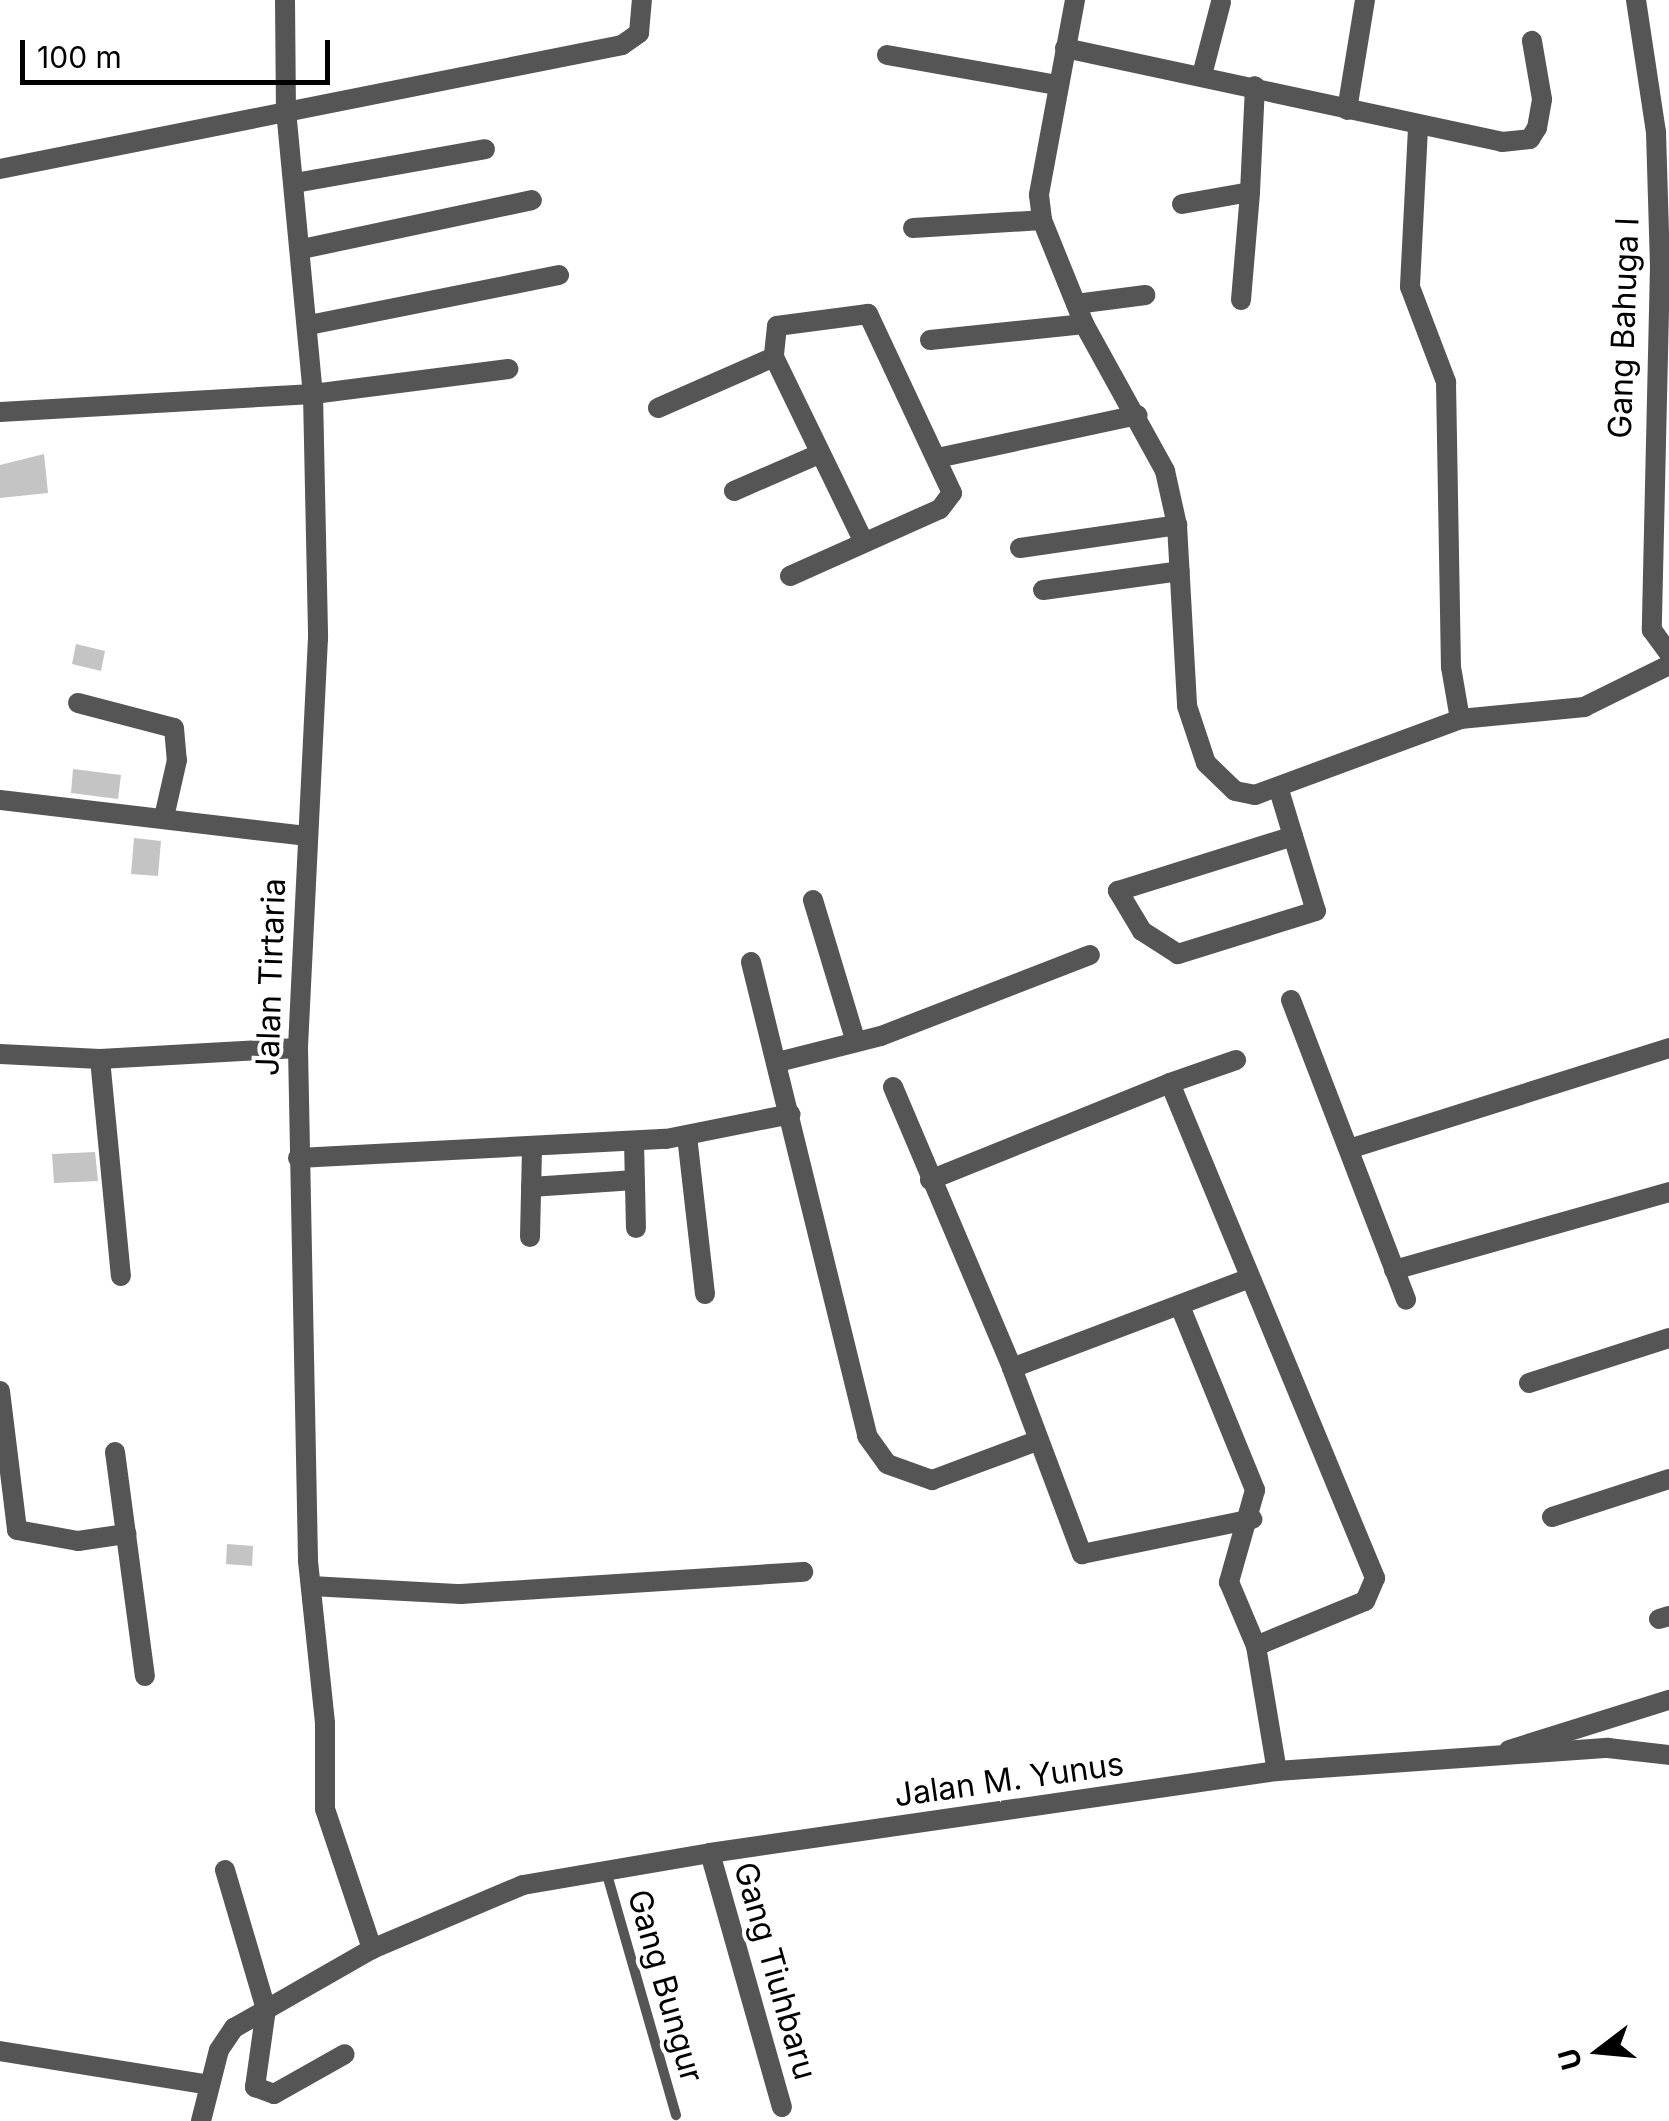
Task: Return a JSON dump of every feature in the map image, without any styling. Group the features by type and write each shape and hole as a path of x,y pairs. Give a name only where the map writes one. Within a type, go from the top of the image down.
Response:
{"street":[{"name":"Jalan Tirtaria","path":"285,0 286,110 314,394 318,638 298,1048 311,1586 324,1810 372,1949"},
{"path":"0,169 622,44 638,33 642,0"},
{"path":"1074,0 1057,85 1042,220 1080,314 1166,472 1177,525 1187,706 1206,763 1235,792 1279,790 1460,720 1584,707 1669,665"},
{"path":"1347,110 1365,0"},
{"name":"Gang Bahuga I","path":"1636,0 1656,132 1664,267 1652,630 1669,653"},
{"path":"1202,75 1221,2"},
{"path":"1066,48 1255,86 1418,128 1502,142 1530,138 1542,99 1532,41"},
{"path":"887,56 1057,85"},
{"path":"1241,300 1255,86"},
{"path":"1418,128 1410,287 1446,382 1451,667 1460,720"},
{"path":"295,183 486,148"},
{"path":"1182,204 1250,192"},
{"path":"302,248 532,200"},
{"path":"913,228 1042,220"},
{"path":"309,325 560,275"},
{"path":"930,340 1080,314 1145,295"},
{"path":"790,576 864,542 947,503 952,492 942,458 868,314 777,326 774,358 864,542"},
{"path":"658,408 774,358"},
{"path":"0,412 314,394 508,369"},
{"path":"942,458 1138,416"},
{"path":"734,491 819,454"},
{"path":"1020,548 1177,525"},
{"path":"1043,590 1180,571"},
{"path":"78,702 174,728 176,760 164,817"},
{"path":"1279,790 1316,911 1190,952 1166,949 1142,932 1118,891 1293,836"},
{"path":"0,800 306,836"},
{"path":"813,900 856,1042"},
{"path":"778,1062 856,1042 1090,955"},
{"path":"750,962 791,1114 867,1436 886,1464 932,1480 1037,1441"},
{"path":"1290,1000 1406,1300"},
{"path":"0,1054 100,1059 298,1048"},
{"path":"1349,1150 1669,1048"},
{"path":"100,1059 120,1276"},
{"path":"930,1180 1236,1060"},
{"path":"1170,1083 1376,1590 1365,1602 1256,1646"},
{"path":"893,1087 1012,1368 1082,1554 1252,1519"},
{"path":"298,1158 634,1141 688,1136 791,1114"},
{"path":"688,1136 705,1294"},
{"path":"634,1141 636,1228"},
{"path":"530,1237 532,1146"},
{"path":"531,1187 635,1180"},
{"path":"1394,1270 1669,1192"},
{"path":"1012,1368 1250,1278"},
{"path":"1180,1306 1255,1490 1252,1519 1228,1573 1256,1646 1277,1772"},
{"path":"1529,1383 1669,1338"},
{"path":"0,1392 17,1530 78,1541 126,1534"},
{"path":"115,1452 145,1676"},
{"path":"1552,1518 1669,1480"},
{"path":"311,1586 461,1594 802,1572"},
{"path":"1490,1756 1669,1700"},
{"name":"Jalan M. Yunus","path":"201,2121 209,2085 234,2028 372,1949 490,1896 710,1852 1277,1772 1608,1748 1669,1755"},
{"name":"Gang Tiuhbaru","path":"710,1852 782,2107"},
{"path":"225,1870 266,2008 252,2078 258,2092 274,2094 345,2054"},
{"path":"0,2051 209,2085"}],"lane":[{"name":"Gang Bungur","path":"606,1871 676,2115"}],"building":[{"path":"44,454 48,493 0,498 0,465"},
{"path":"76,644 105,651 101,671 72,664"},
{"path":"73,769 121,775 118,799 71,793"},
{"path":"134,838 161,841 158,876 131,874"},
{"path":"95,1152 98,1181 54,1183 52,1154"},
{"path":"227,1544 253,1546 252,1566 226,1564"}]}
